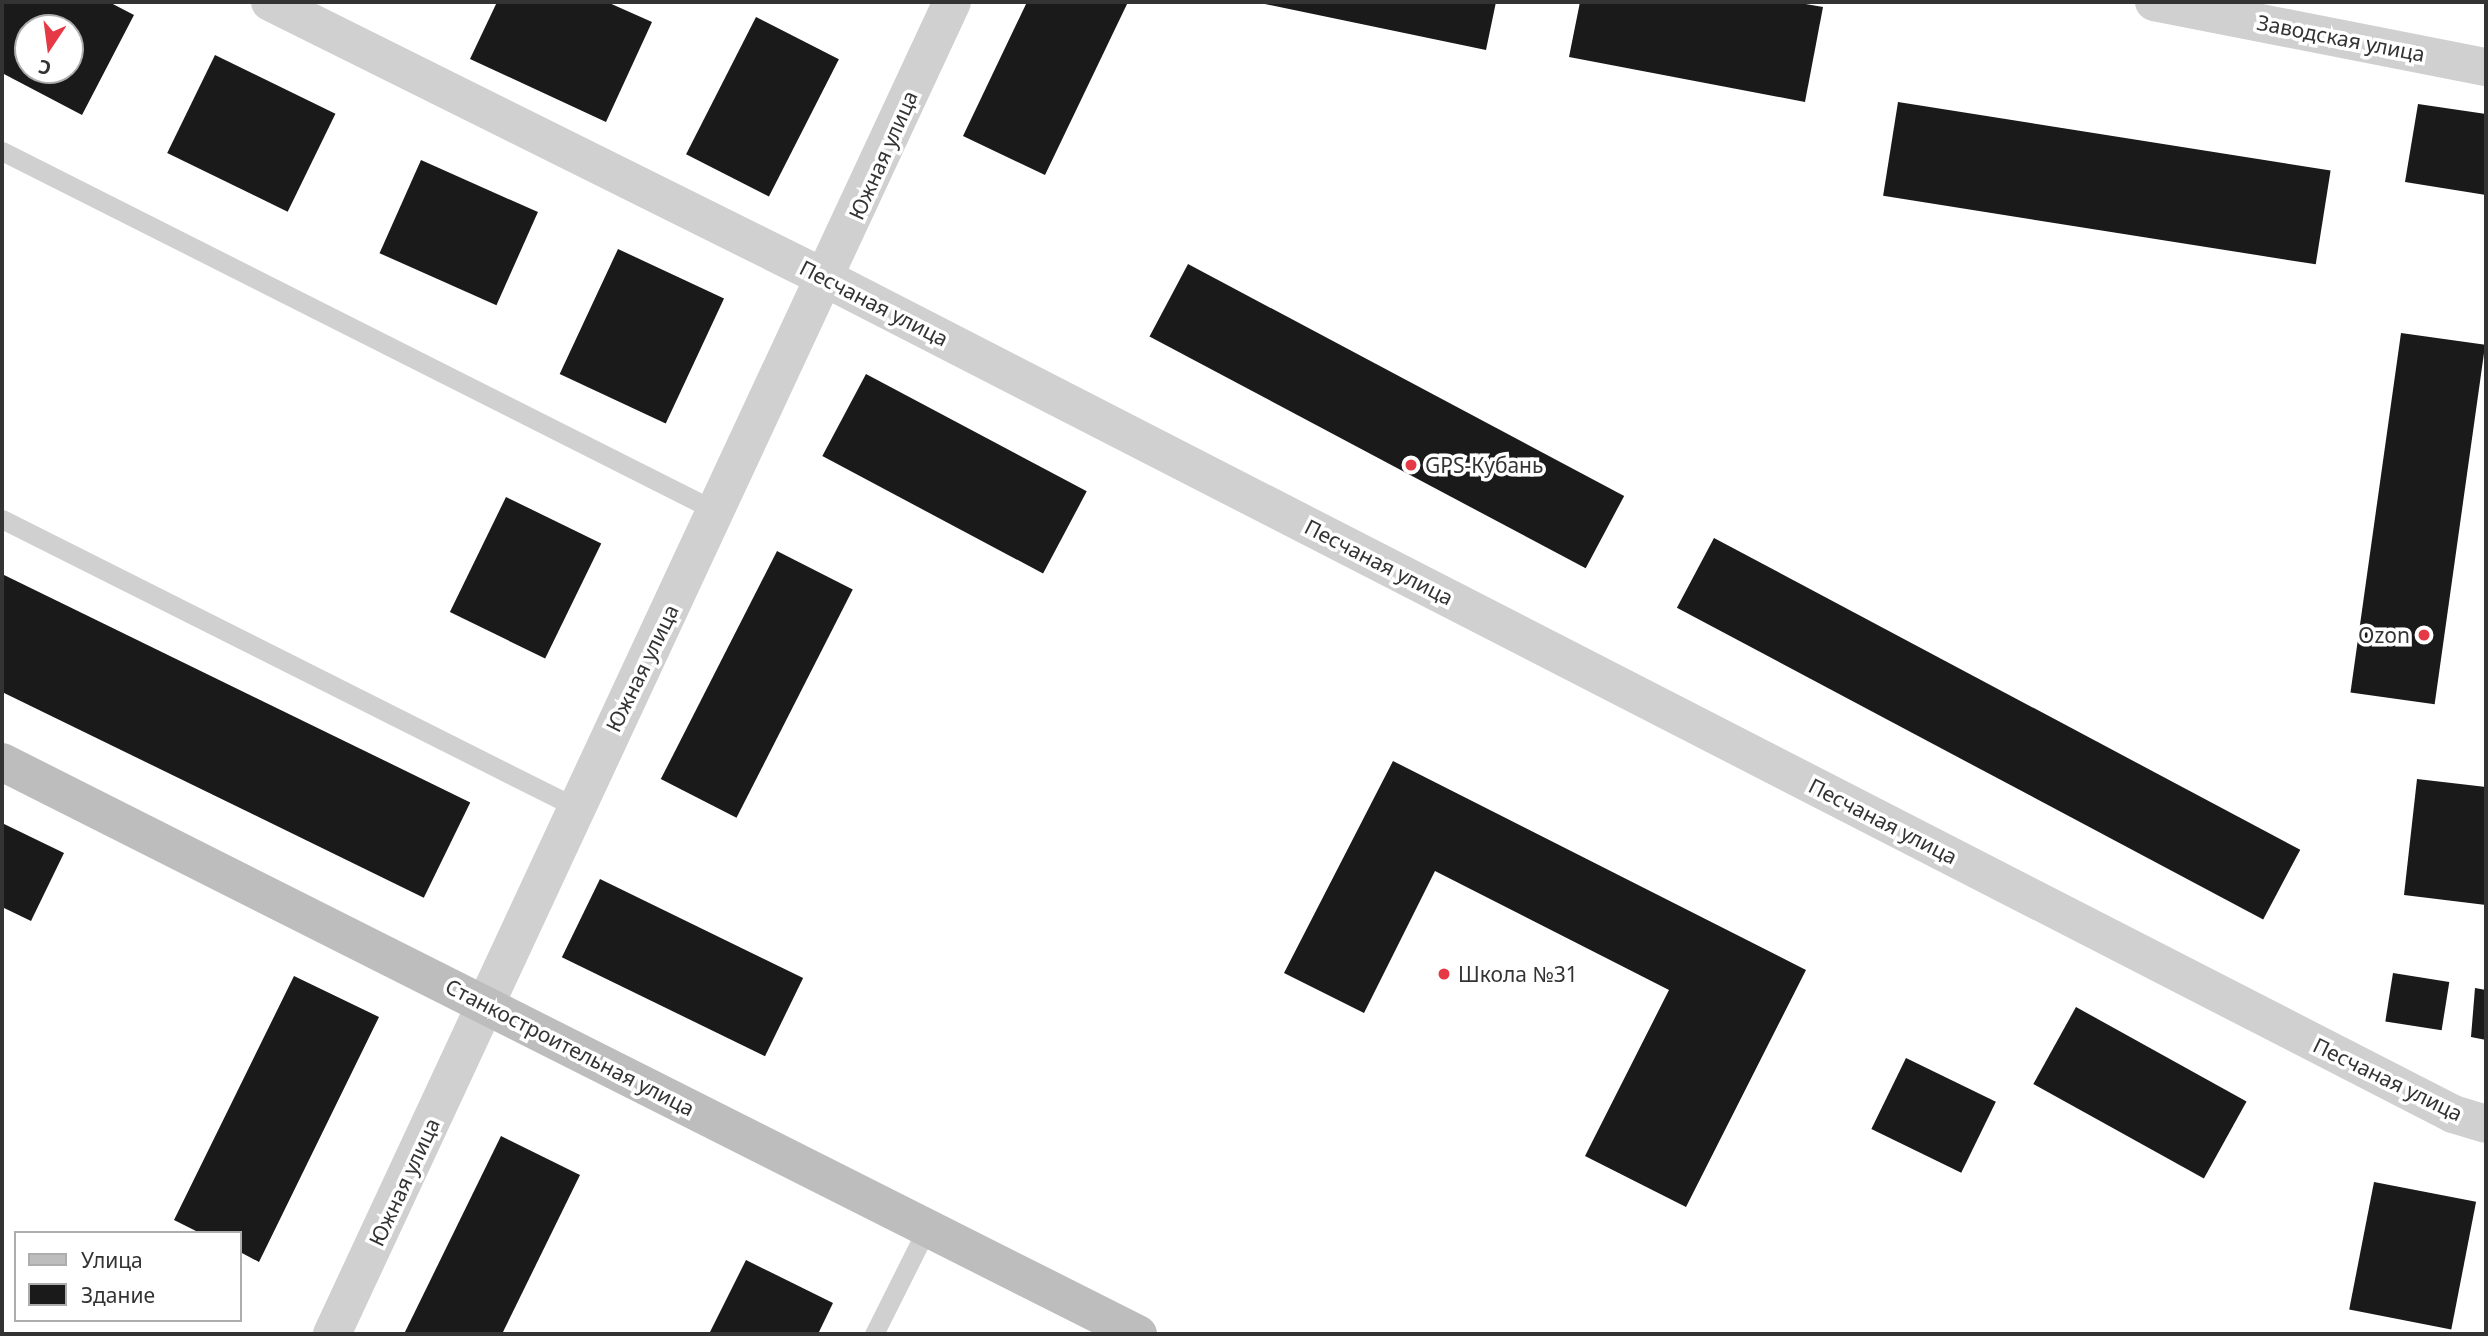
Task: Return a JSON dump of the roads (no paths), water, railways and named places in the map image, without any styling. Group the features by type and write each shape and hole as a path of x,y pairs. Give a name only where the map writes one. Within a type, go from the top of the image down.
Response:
{"street":[{"name":"Песчаная улица","path":"270,2 827,279 2440,1108 2486,1124"},
{"name":"Южная улица","path":"332,1334 487,1005 575,807 827,279 952,2"},
{"name":"Заводская улица","path":"2154,2 2486,66"},
{"name":"Станкостроительная улица","path":"2,762 1138,1334"}],"lane":[{"path":"2,151 718,512"},
{"path":"2,519 575,807"},
{"path":"874,1334 927,1228"}],"place":[{"name":"GPS-Кубань","path":"1411,465"},
{"name":"Ozon","path":"2424,635"},
{"name":"Школа №31","path":"1444,974"}]}
